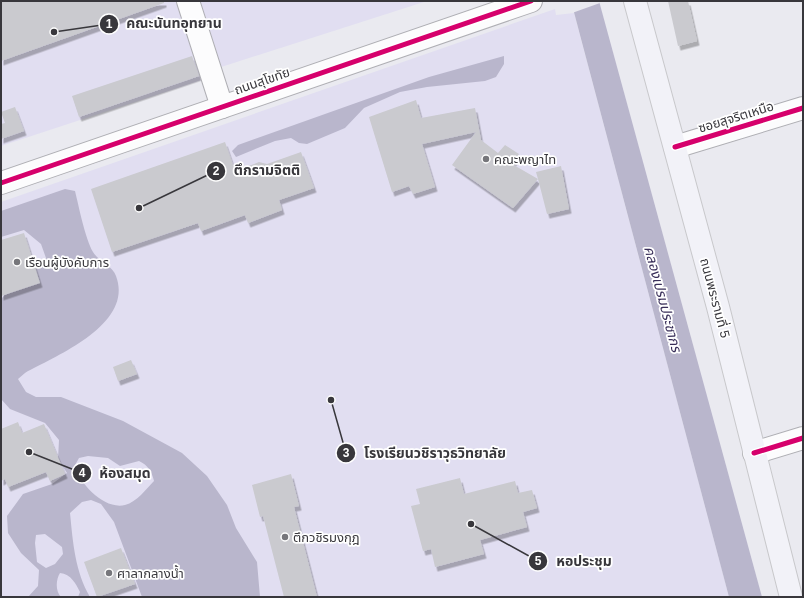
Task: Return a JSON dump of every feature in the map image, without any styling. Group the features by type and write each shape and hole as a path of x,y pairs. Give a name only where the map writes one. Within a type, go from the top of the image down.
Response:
{"main road":[{"name":"ถนนพระรามที่ 5","path":"635,1 718,307 791,597"}],"street":[{"path":"188,1 222,107"},
{"name":"ถนนสุโขทัย","path":"1,183 531,1"},
{"name":"ซอยสุจริตเหนือ","path":"675,147 803,108"},
{"path":"754,453 803,438"}],"shaded area":[{"path":"1,1 183,1 205,79 1,146"},
{"path":"195,1 427,1 218,68"},
{"path":"555,9 556,15 574,13 729,597 1,597 1,202"}],"water":[{"name":"คลองเปรมประชากร","path":"571,1 599,1 762,597 729,597"},
{"path":"504,56 504,64 496,77 485,81 427,87 400,92 364,108 345,128 307,144 299,143 291,138 275,141 236,157 232,151 238,145 429,77"},
{"path":"65,189 75,191 82,222 90,246 95,255 114,272 119,293 114,309 104,323 90,336 56,357 25,373 18,379 26,392 36,397 61,397 123,421 182,453 207,476 227,505 236,528 257,562 260,597 142,597 114,522 101,504 91,500 82,502 70,513 78,567 90,597 78,597 80,592 75,583 67,575 60,573 57,585 58,592 61,597 28,597 38,586 39,570 21,553 8,533 7,516 23,494 52,484 67,473 58,459 59,440 45,423 10,409 1,399 1,299 5,295 37,279 35,270 46,258 41,244 24,230 1,237 1,211","holes":["88,456 108,458 120,466 139,461 149,469 154,481 133,501 125,505 117,506 109,504 94,494 77,474 74,467 79,458","45,534 62,547 63,554 55,564 46,568 37,562 35,543 36,535"]}],"pier":[{"path":"569,1 599,1 600,3 572,13"}],"building":[{"path":"1,1 164,1 164,3 1,61"},
{"path":"668,1 688,1 697,41 678,46"},
{"path":"192,56 199,76 79,117 72,96"},
{"name":"คณะพญาไท","path":"416,100 421,118 475,108 481,140 498,153 505,145 519,154 512,164 538,179 513,208 452,165 476,132 422,144 435,187 413,194 409,186 392,192 369,117"},
{"path":"15,107 24,131 1,139 1,124 5,123 1,112"},
{"path":"225,142 235,171 259,162 267,164 301,152 314,188 279,200 282,210 248,223 245,215 201,231 198,223 112,252 91,189"},
{"path":"561,166 569,209 547,214 536,172"},
{"name":"เรือนผู้บังคับการ","path":"24,233 40,283 1,296 1,240"},
{"path":"131,360 137,374 118,381 113,367"},
{"path":"18,422 22,433 44,424 65,474 50,481 46,472 8,487 5,479 1,481 1,429"},
{"name":"ตึกวชิรมงกุฎ","path":"291,474 299,506 294,507 317,597 284,597 263,516 260,517 252,485"},
{"path":"460,478 464,494 515,481 518,493 532,490 537,508 523,512 527,527 480,540 484,554 435,567 431,549 423,551 411,506 420,504 416,489"},
{"name":"ศาลากลางน้ำ","path":"121,548 135,584 97,597 84,562"}],"cycle path":[{"path":"1,183 531,1"},
{"path":"675,147 803,108"},
{"path":"754,453 803,438"}],"place":[{"name":"คณะนันทอุทยาน","path":"54,32"},
{"name":"คณะพญาไท","path":"486,159"},
{"name":"ตึกรามจิตติ","path":"139,208"},
{"name":"เรือนผู้บังคับการ","path":"17,262"},
{"name":"โรงเรียนวชิราวุธวิทยาลัย","path":"331,400"},
{"name":"ห้องสมุด","path":"29,452"},
{"name":"หอประชุม","path":"471,524"},
{"name":"ตึกวชิรมงกุฎ","path":"285,537"},
{"name":"ศาลากลางน้ำ","path":"109,573"}]}
